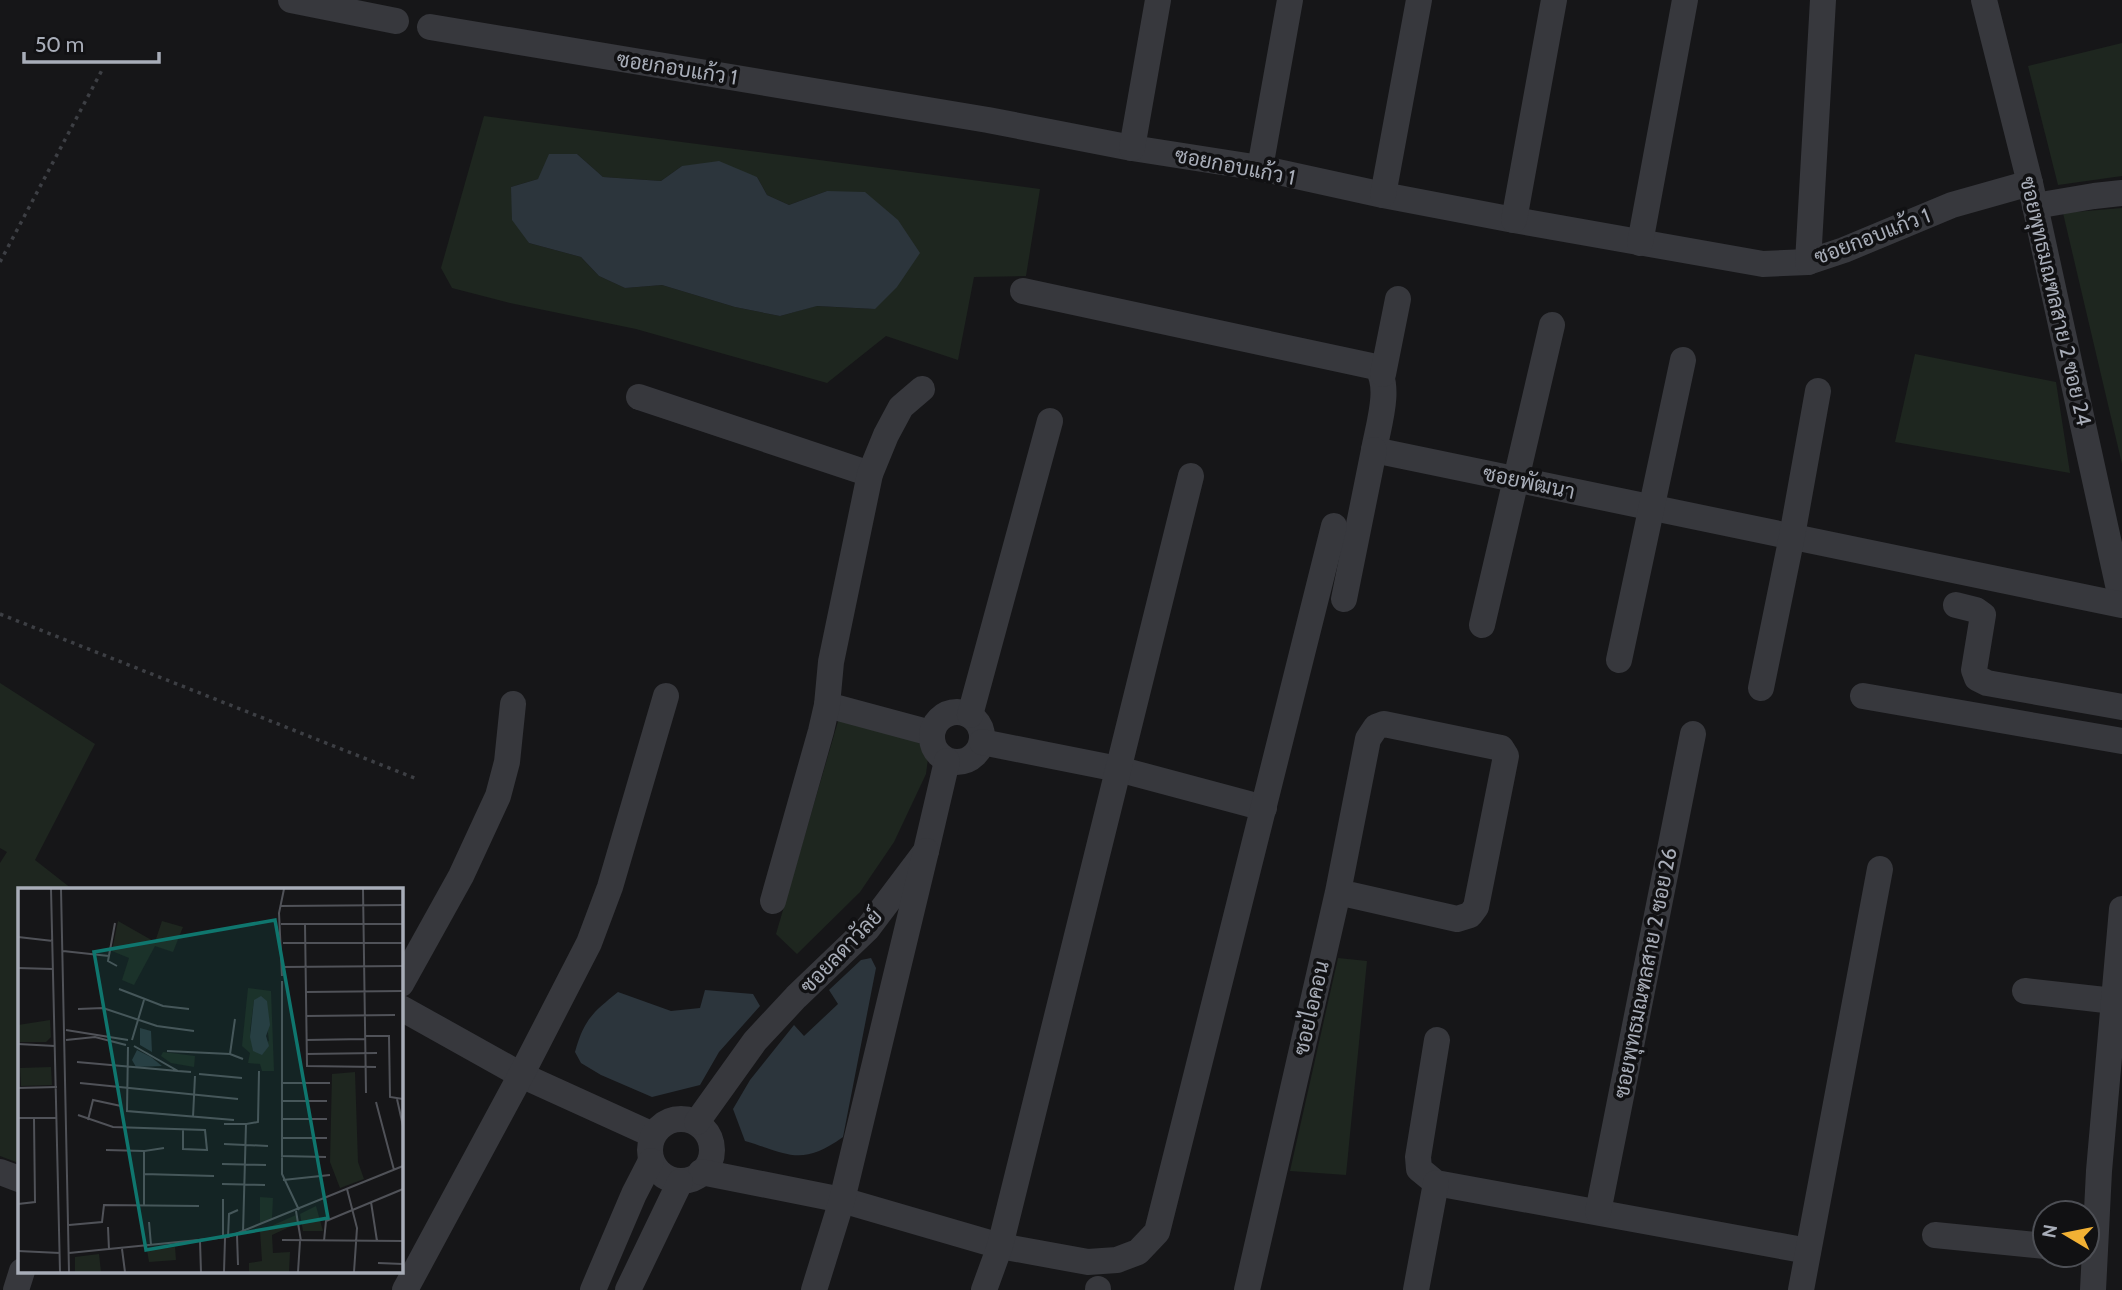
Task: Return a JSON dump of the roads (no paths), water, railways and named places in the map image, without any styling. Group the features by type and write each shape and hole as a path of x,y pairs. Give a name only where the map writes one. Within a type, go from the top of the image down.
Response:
{"street":[{"path":"291,0 335,5 396,21"},
{"path":"1132,148 1158,0"},
{"path":"1260,169 1290,0"},
{"path":"1383,195 1419,0"},
{"path":"1514,220 1554,0"},
{"path":"1640,243 1685,0"},
{"path":"1808,261 1823,0"},
{"name":"ซอยพุทธมณฑลสาย 2 ซอย 24","path":"1984,0 2032,195 2122,604"},
{"name":"ซอยกอบแก้ว 1","path":"430,27 988,120 1260,169 1514,220 1763,264 1808,261 1844,250 1951,205 2032,195 2122,194"},
{"path":"1023,291 1377,367 1385,385 1344,600"},
{"path":"1382,374 1398,299"},
{"path":"1482,625 1552,325"},
{"path":"1619,660 1683,360"},
{"path":"773,901 827,705 831,663 870,474 901,407 922,389"},
{"path":"1761,688 1793,536 1818,391"},
{"path":"639,397 870,474"},
{"path":"970,715 1049,421"},
{"name":"ซอยพัฒนา","path":"1374,450 2122,604"},
{"path":"984,1290 1000,1246 1191,476"},
{"path":"402,1009 652,1148 658,1172 668,1179 691,1177 842,1200 1000,1246 1088,1262 1117,1261 1138,1252 1157,1232 1334,526"},
{"path":"1956,605 1976,610 1983,615 1974,670 1977,678 1987,683 2122,707"},
{"path":"405,1290 589,943 610,887 666,696"},
{"path":"1863,696 2122,741"},
{"path":"402,982 461,876 498,796 507,762 513,704"},
{"path":"827,705 931,733"},
{"path":"961,712 970,715 977,722 981,729 982,742 973,757 965,762 947,761 937,754 931,733 943,715 961,712"},
{"name":"ซอยไอคอน","path":"1247,1290 1338,892 1368,739 1376,727 1384,724 1505,751 1476,907 1470,915 1457,919 1338,892"},
{"name":"ซอยพุทธมณฑลสาย 2 ซอย 26","path":"1598,1212 1693,734"},
{"path":"982,742 1118,769 1264,808"},
{"name":"ซอยลดาวัลย์","path":"697,1122 755,1041 796,997 868,928 926,852 947,761"},
{"path":"814,1290 842,1200 926,852"},
{"path":"1801,1290 1880,869"},
{"path":"2101,1212 2111,1172 2122,909"},
{"path":"2025,991 2117,987"},
{"path":"1437,1040 1418,1157 1419,1168 1436,1183 1808,1251"},
{"path":"593,1290 661,1125 672,1120 697,1122 706,1130 712,1142 712,1154 691,1177 628,1290"},
{"path":"0,1172 18,1179"},
{"path":"1416,1290 1436,1183"},
{"path":"1934,1235 2031,1245"},
{"path":"2092,1269 2093,1290"},
{"path":"16,1290 22,1272"}]}
